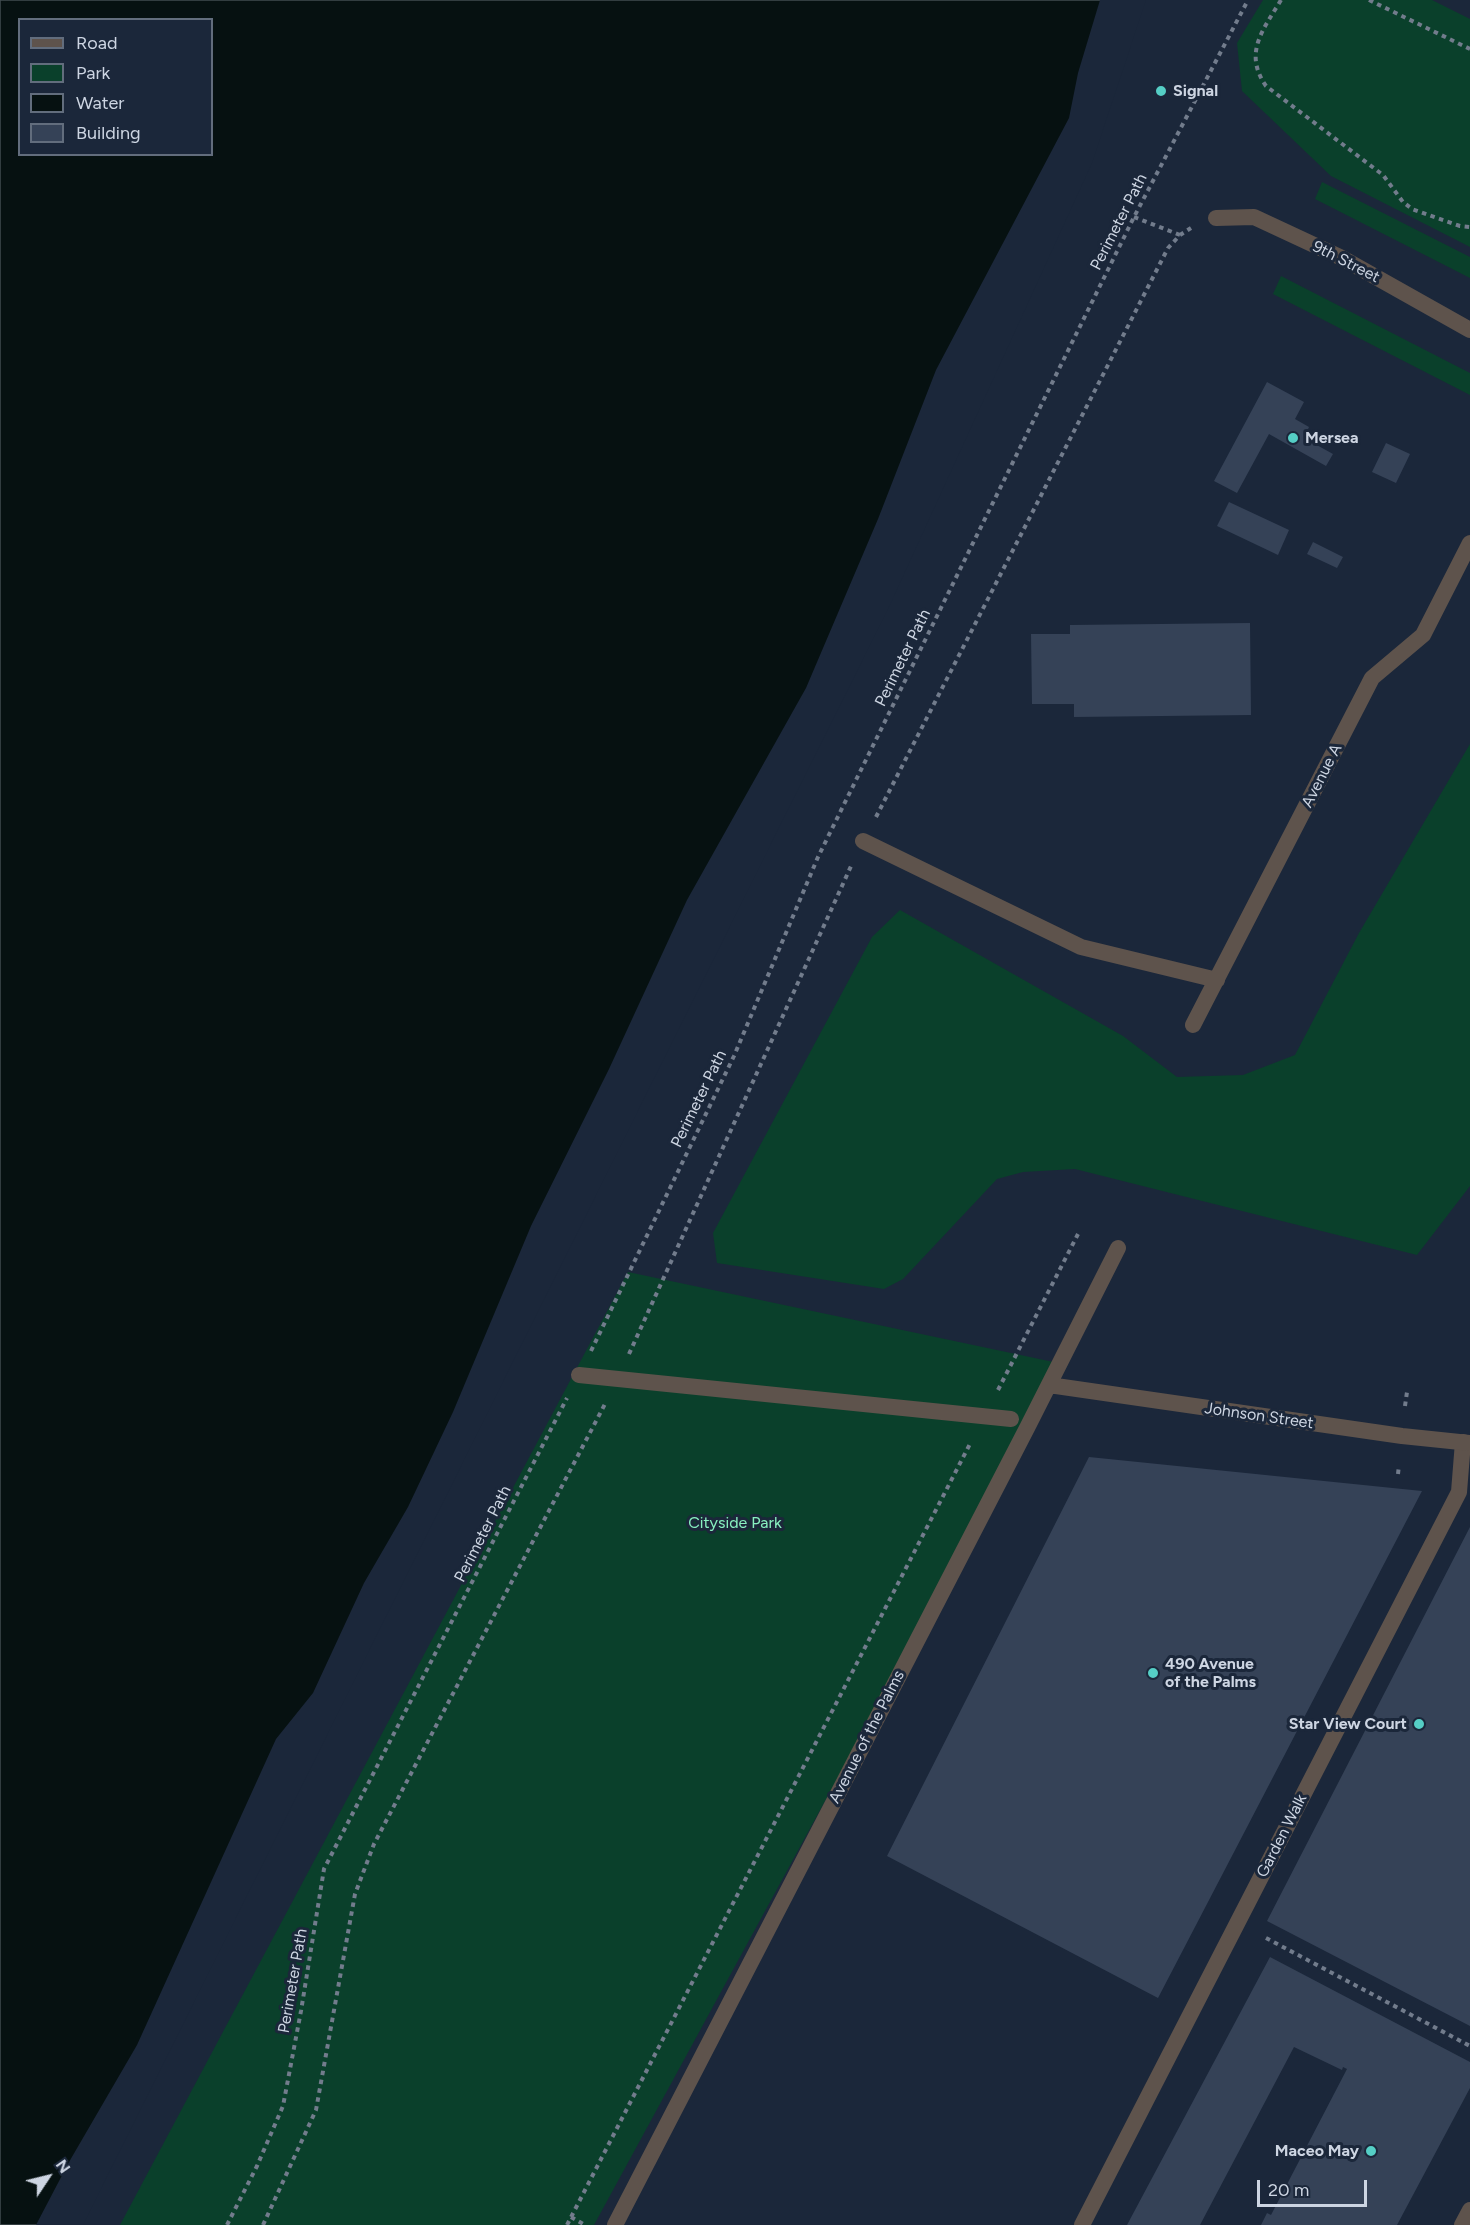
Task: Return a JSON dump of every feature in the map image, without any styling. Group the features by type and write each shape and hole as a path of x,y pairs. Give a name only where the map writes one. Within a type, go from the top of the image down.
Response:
{"street":[{"name":"9th Street","path":"1216,218 1254,217 1342,258 1470,330"},
{"name":"Avenue A","path":"1193,1025 1372,678 1423,635 1470,543"},
{"path":"863,841 1081,947 1217,980"},
{"name":"Avenue of the Palms","path":"615,2225 1118,1248"},
{"path":"579,1375 1011,1419"},
{"name":"Johnson Street","path":"1049,1385 1402,1436 1466,1443"},
{"name":"Garden Walk","path":"1082,2225 1459,1492 1466,1443"},
{"path":"1462,2225 1470,2210"}],"path":[{"name":"Perimeter Path","path":"227,2225 257,2166 283,2106 324,1869 579,1375 734,1056 818,857 1134,217 1248,0"},
{"path":"1281,0 1261,33 1254,51 1256,68 1266,86 1383,175 1403,202 1412,209 1460,226 1470,227"},
{"path":"1369,0 1470,49"},
{"path":"263,2225 316,2110 356,1893 374,1844 618,1379 863,841 1168,248 1180,235 1134,217"},
{"path":"567,2225 1078,1234"},
{"path":"1405,1406 1407,1392"},
{"path":"1398,1474 1399,1465"},
{"path":"1266,1938 1470,2046"},
{"path":"571,2217 585,2225"}],"green space":[{"path":"1263,0 1432,0 1470,19 1470,247 1331,176 1242,91 1237,43"},
{"path":"1322,182 1470,257 1470,278 1315,199"},
{"path":"1281,276 1470,373 1470,395 1273,294"},
{"path":"1470,744 1470,1186 1417,1255 1075,1169 1023,1172 997,1179 903,1279 884,1289 717,1263 713,1233 872,937 900,910 1123,1036 1177,1077 1243,1075 1295,1055 1359,933"},
{"name":"Cityside Park","path":"628,1272 1063,1364 594,2225 120,2225"}],"water":[{"path":"0,0 1143,0 80,2225 0,2225"}],"pier":[{"path":"1100,0 1146,0 1092,163 888,609 83,2225 36,2225 69,2162 137,2045 276,1739 313,1693 364,1583 408,1507 453,1412 531,1226 609,1069 687,900 806,688 878,519 936,370 1069,118 1078,73"}],"building":[{"path":"1267,382 1304,402 1295,419 1309,427 1304,438 1333,454 1326,466 1269,434 1237,493 1214,481"},
{"path":"1386,443 1410,454 1396,483 1372,472"},
{"path":"1229,502 1289,530 1278,555 1217,526"},
{"path":"1313,542 1343,557 1337,568 1307,554"},
{"path":"1250,623 1251,715 1074,717 1074,704 1032,704 1031,634 1070,634 1070,625"},
{"name":"490 Avenue of the Palms","path":"1089,1457 1422,1491 1158,1998 887,1856"},
{"name":"Star View Court","path":"1470,1527 1470,2026 1267,1921"},
{"name":"Maceo May","path":"1270,1957 1470,2062 1470,2088 1397,2225 1261,2225 1267,2213 1271,2215 1347,2069 1343,2067 1342,2070 1294,2047 1200,2225 1127,2225"}],"place":[{"name":"Signal","path":"1161,91"},
{"name":"Mersea","path":"1293,438"},
{"name":"490 Avenue of the Palms","path":"1153,1673"},
{"name":"Star View Court","path":"1419,1724"},
{"name":"Maceo May","path":"1371,2151"}]}
